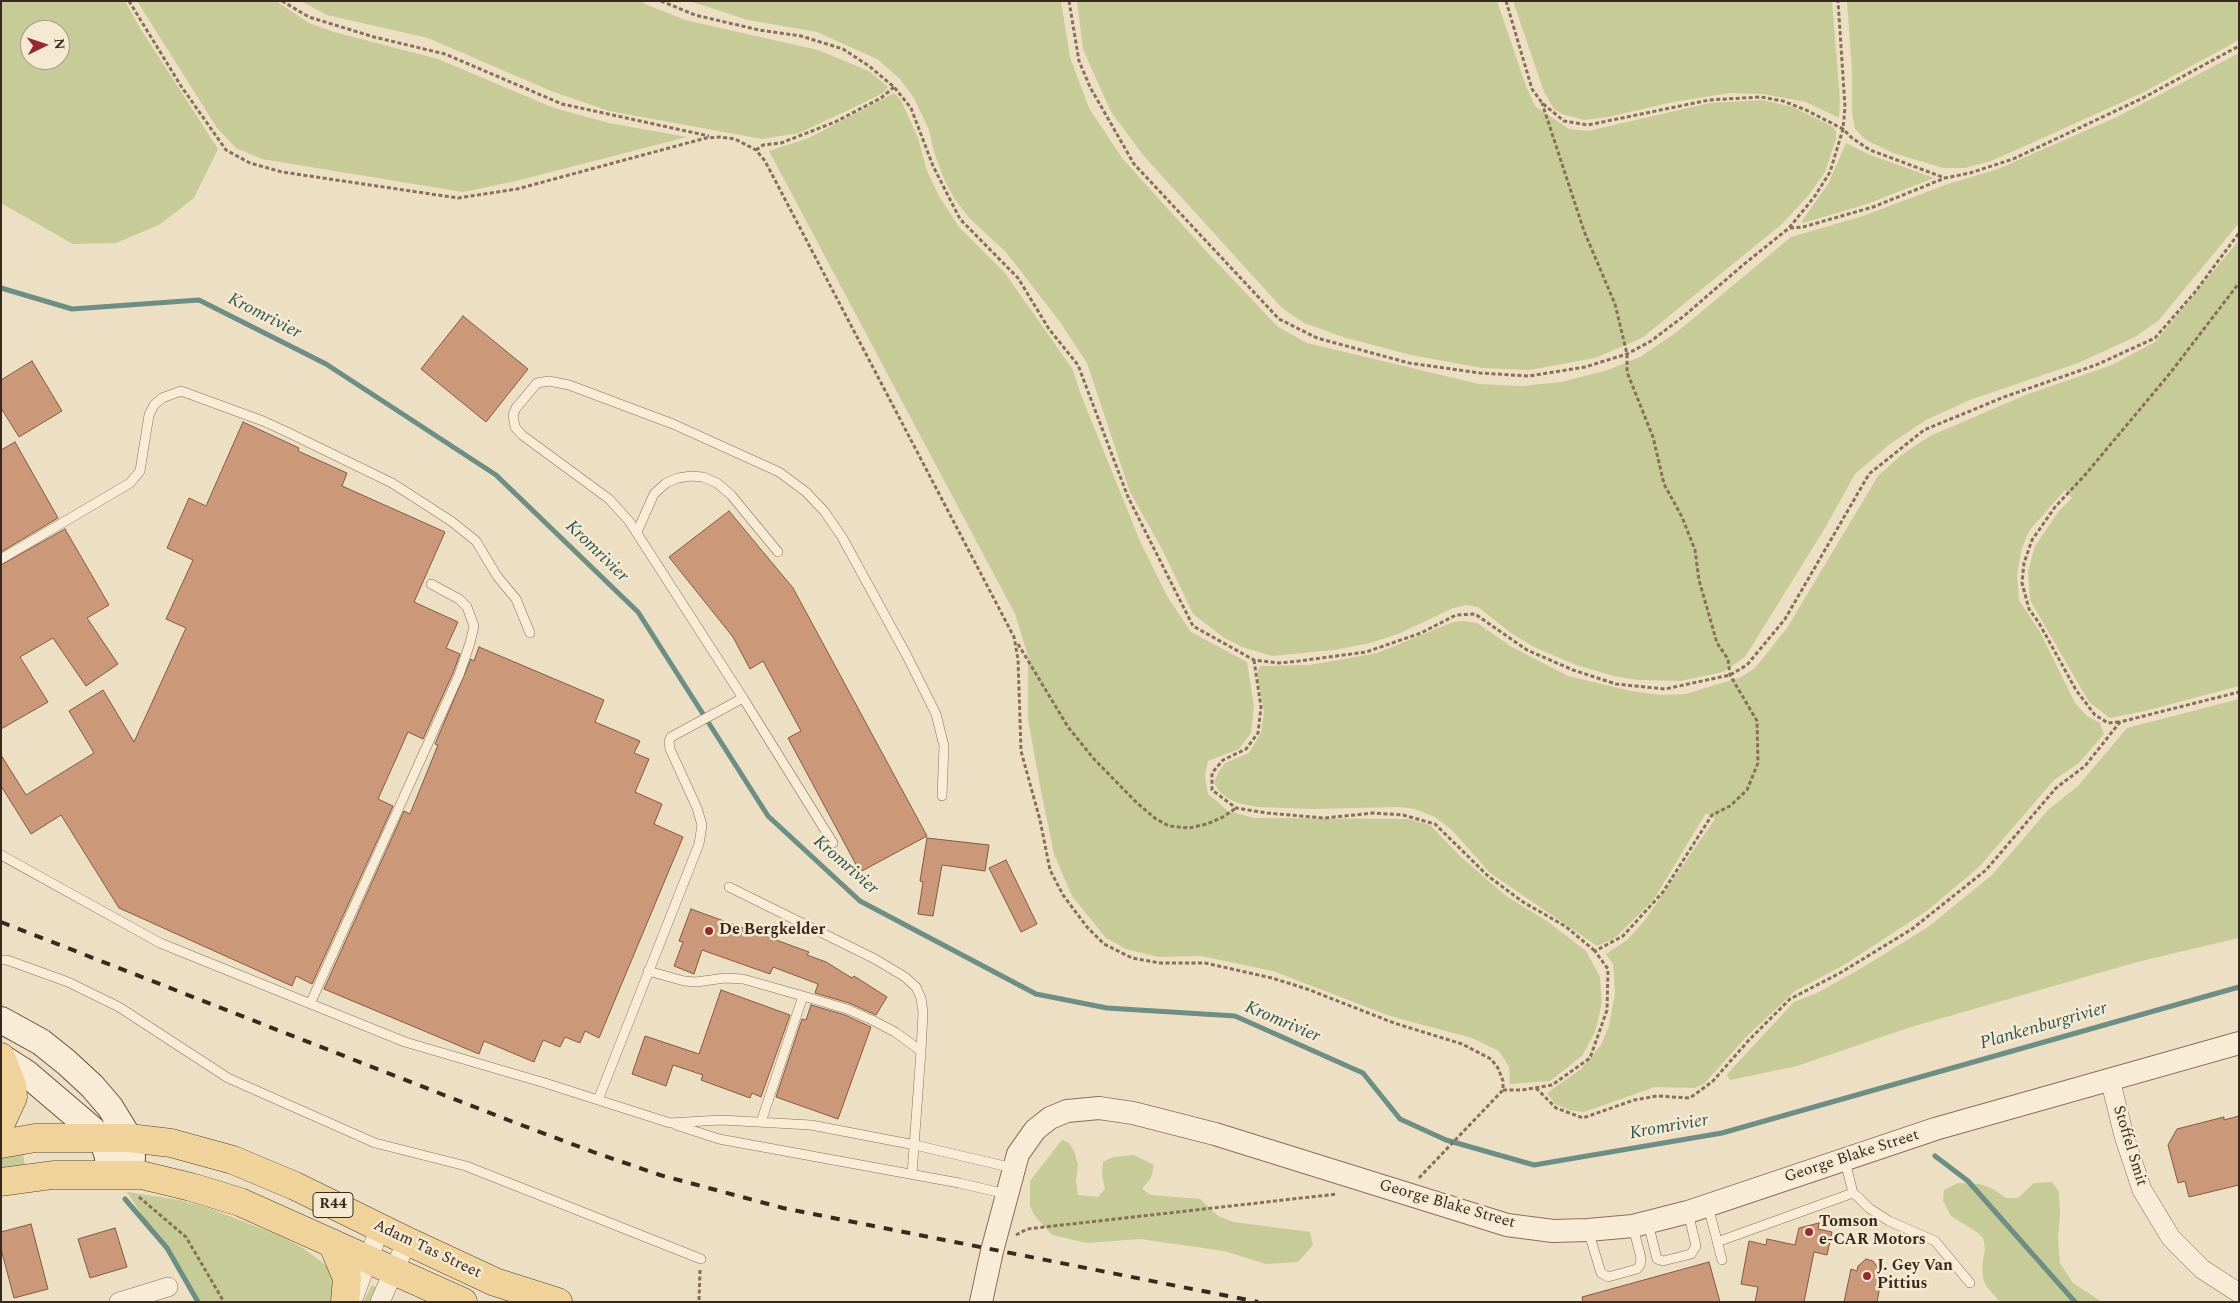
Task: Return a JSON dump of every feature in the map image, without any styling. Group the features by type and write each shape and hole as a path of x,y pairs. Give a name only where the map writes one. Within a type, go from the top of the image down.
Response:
{"main road":[{"path":"1,1020 41,1042 92,1086 110,1107 129,1138 132,1157 125,1182"},
{"path":"1,1057 26,1073 101,1137 108,1156 125,1182"},
{"path":"1,1057 12,1085 13,1097 1,1123"},
{"name":"Adam Tas Street","path":"101,1137 171,1143 233,1160 296,1186 407,1242 495,1282 558,1302"},
{"name":"R44","path":"1,1144 35,1138 101,1137"},
{"name":"R44","path":"1,1182 53,1175 125,1182"},
{"name":"Adam Tas Street","path":"125,1182 141,1175 191,1187 240,1202 463,1302"},
{"path":"332,1243 347,1278 345,1302"}],"street":[{"name":"George Blake Street","path":"981,1302 1013,1168 1024,1145 1035,1130 1050,1118 1067,1111 1099,1108 1133,1112 1215,1134 1507,1225 1553,1231 1588,1230 1640,1224 1698,1209 1844,1158 1935,1129 2239,1043"},
{"name":"Stoffel Smit","path":"2110,1079 2124,1136 2142,1190 2171,1238 2202,1269 2239,1292"},
{"path":"351,1302 380,1228"},
{"path":"380,1302 407,1242"},
{"path":"118,1302 168,1287"}],"lane":[{"path":"833,843 637,532 609,499 522,435 515,427 513,415 516,408 537,383 549,381 563,384 673,424 779,472 806,492 824,511 842,537 907,656 936,714 944,746 942,796"},
{"path":"1,559 130,484 140,471 149,415 154,405 162,398 180,391 271,425 392,483 451,520 476,541 496,576 516,599 530,633"},
{"path":"637,532 654,494 666,483 684,477 703,477 717,483 731,495 778,552"},
{"path":"310,1004 459,675 470,643 474,626 467,607 459,599 431,584"},
{"path":"598,1100 699,844 702,825 670,749 671,736 743,698"},
{"path":"1,856 160,943 405,1042 718,1138 912,1174 1006,1194"},
{"path":"729,887 875,960 916,987 921,998 923,1012 912,1174"},
{"path":"1,960 7,960 68,982 119,1007 228,1078 375,1143 466,1166 701,1259"},
{"path":"648,971 684,982 725,978 743,979 803,996 872,1020 894,1032 921,1051"},
{"path":"761,1122 803,996"},
{"path":"670,1123 721,1120 811,1125 915,1145 1013,1168"},
{"path":"1844,1158 1853,1192 1868,1208 1889,1221 1935,1242 1970,1283"},
{"path":"1717,1242 1853,1192"},
{"path":"1640,1224 1657,1259 1663,1262 1691,1254 1696,1246 1698,1209"},
{"path":"1698,1209 1717,1242 1722,1260"},
{"path":"1588,1230 1601,1273 1608,1277 1637,1269 1641,1258 1640,1224"}],"path":[{"path":"129,1 181,86 226,150 250,163 282,172 458,198 516,189 712,137"},
{"path":"282,1 309,17 374,37 445,54 562,104 712,137 735,139 756,150 765,161 1014,637 1068,727 1094,759 1137,803 1156,819 1170,826 1189,828 1207,824 1223,817 1236,808"},
{"path":"662,1 696,15 759,30 801,36 844,49 869,66 894,87 911,108 933,166 960,219 1018,278 1049,330 1078,365 1128,497 1192,626 1254,660 1279,663 1366,652 1420,633 1456,615 1474,614 1527,650 1572,670 1616,684 1665,689 1730,675 1747,665 1785,619 1869,474 1924,430 2004,397 2096,365 2155,338 2195,292 2239,233"},
{"path":"1069,1 1079,61 1090,87 1134,164 1279,319 1317,338 1409,363 1480,373 1529,376 1585,367 1626,354 1651,341 1684,316 1789,228 1815,196 1830,172 1843,129 1844,107 1838,1"},
{"path":"1506,1 1532,89 1542,103 1564,121 1588,125 1709,100 1761,97 1783,101 1843,129 1852,138 1870,150 1945,178"},
{"path":"1789,228 1803,227 1873,207 1945,178 1970,173 2013,159 2141,99 2239,46"},
{"path":"756,150 762,145 781,143 835,122 881,98 894,87"},
{"path":"1542,103 1584,231 1615,304 1626,354 1627,372 1653,436 1664,484 1682,517 1695,550 1698,580 1717,643 1728,659 1730,675 1757,721 1758,763 1747,790 1730,806 1712,815 1663,892 1623,936 1594,951"},
{"path":"2239,283 2171,372 2085,475 2055,507 2032,540 2024,563 2022,583 2029,609 2039,623 2076,690 2096,715 2108,723 2120,722 2239,692"},
{"path":"1014,637 1018,659 1021,751 1040,820 1050,870 1063,895 1087,927 1104,944 1132,958 1144,961 1205,963 1272,978 1307,989 1394,1023 1462,1044 1491,1059 1498,1068 1503,1081 1502,1090 1489,1106 1414,1183"},
{"path":"1254,660 1261,707 1258,733 1246,750 1223,760 1212,773 1212,790 1236,808 1267,813 1324,818 1374,813 1403,815 1435,824 1488,876 1523,902 1565,926 1594,951 1608,968 1607,1010 1590,1058 1552,1085 1502,1090"},
{"path":"1536,1088 1556,1108 1583,1118 1634,1100 1657,1096 1690,1098 1713,1081 1749,1040 1790,999 1840,973 1912,929 1986,870 2056,788 2085,766 2120,722"},
{"path":"125,1182 186,1237 224,1302"},
{"path":"1012,1237 1026,1229 1343,1193"},
{"path":"699,1300 701,1259"}],"green space":[{"path":"1,1 125,1 140,28 218,149 194,198 159,225 116,243 73,244 1,203"},
{"path":"137,1 276,1 309,23 334,32 438,59 554,108 609,123 687,137 516,181 463,192 262,159 236,148 217,128"},
{"path":"301,1 638,1 685,20 818,50 869,71 888,87 883,93 799,133 762,139 609,111 551,91 428,38 327,15"},
{"path":"689,1 1061,1 1070,57 1089,108 1122,158 1278,327 1307,343 1479,384 1522,386 1561,382 1608,370 1640,357 1677,332 1791,237 1863,216 1948,184 1998,169 2117,117 2239,53 2239,223 2158,321 2135,337 2078,363 1970,400 1926,420 1890,444 1855,474 1825,528 1745,657 1723,672 1681,681 1638,680 1614,676 1576,665 1534,647 1511,633 1478,607 1466,605 1453,608 1398,634 1370,643 1334,650 1272,656 1242,647 1223,637 1193,614 1163,551 1130,492 1087,363 1060,322 1006,252 970,219 954,198 944,179 934,152 929,130 914,98 899,78 877,59 817,32 748,20"},
{"path":"1077,1 1497,1 1526,86 1535,106 1569,129 1588,131 1710,103 1762,100 1793,107 1833,127 1836,132 1836,139 1825,172 1808,196 1782,224 1642,338 1595,358 1529,370 1482,368 1411,355 1343,337 1304,323 1282,308 1143,155 1111,112 1083,49"},
{"path":"1513,1 1832,1 1840,99 1839,118 1806,102 1763,94 1730,93 1673,102 1608,117 1584,120 1562,114 1554,109 1544,92"},
{"path":"1847,1 2239,1 2239,40 2142,93 1991,161 1965,168 1943,168 1893,153 1866,140 1855,129 1852,112 1852,71"},
{"path":"894,93 901,100 918,138 927,171 939,196 959,227 1005,273 1073,370 1081,395 1140,541 1167,596 1191,632 1247,662 1254,706 1251,733 1239,749 1208,761 1205,775 1208,794 1228,811 1254,818 1408,819 1430,825 1461,857 1506,896 1547,921 1586,951 1600,977 1602,1003 1595,1032 1582,1056 1550,1081 1510,1084 1509,1067 1499,1051 1472,1038 1390,1016 1273,971 1201,956 1158,957 1126,949 1106,938 1072,896 1054,854 1040,786 1028,719 1028,656 1015,614 769,151 809,138"},
{"path":"1846,143 1868,154 1934,178 1867,204 1803,223 1802,221 1828,184"},
{"path":"2239,240 2239,686 2145,711 2110,718 2089,702 2030,600 2028,571 2035,546 2059,511 2072,498 2065,490 2029,531 2022,548 2017,575 2019,600 2040,632 2075,703 2087,716 2100,723 2104,734 2079,763 2054,780 1979,867 1928,910 1844,965 1795,991 1747,1036 1704,1084 1694,1088 1655,1087 1584,1112 1569,1110 1555,1104 1547,1093 1581,1069 1601,1045 1609,1026 1615,993 1613,964 1606,954 1627,940 1645,920 1715,819 1706,813 1654,899 1615,938 1597,946 1490,873 1452,830 1435,817 1415,809 1399,807 1312,809 1258,807 1237,803 1226,797 1214,783 1225,763 1249,753 1261,733 1264,711 1258,680 1258,669 1261,666 1310,665 1377,653 1453,622 1477,623 1512,647 1568,676 1631,691 1661,695 1686,694 1741,677 1755,668 1787,628 1878,476 1900,456 1930,436 2028,394 2112,365 2155,342"},
{"path":"2239,699 2239,938 2137,962 1911,1027 1797,1066 1730,1080 1727,1075 1730,1071 1794,1002 1819,992 1928,927 1992,875 2049,809 2078,786 2127,728"},
{"path":"1062,1140 1069,1143 1074,1151 1078,1165 1076,1181 1078,1195 1098,1197 1105,1189 1102,1175 1103,1162 1113,1157 1134,1155 1154,1165 1151,1178 1142,1189 1151,1195 1200,1199 1218,1216 1234,1222 1310,1232 1313,1245 1298,1262 1266,1264 1224,1251 1140,1239 1087,1243 1052,1235 1034,1215 1030,1206 1030,1181"},
{"path":"23,1152 25,1168 1,1171 1,1156"},
{"path":"2052,1182 2059,1192 2058,1238 2060,1263 2073,1283 2102,1302 2000,1302 1986,1286 1983,1279 1982,1267 1985,1248 1983,1238 1951,1216 1943,1201 1944,1190 1958,1183 1980,1184 1993,1189 2006,1198 2018,1198 2034,1183"},
{"path":"127,1192 180,1200 209,1208 280,1236 303,1248 327,1266 333,1275 333,1302 199,1302"},
{"path":"372,1285 377,1288 371,1302 363,1302"}],"building":[{"path":"463,316 528,369 486,422 421,369"},
{"path":"32,361 62,411 19,437 1,408 1,380"},
{"path":"243,422 299,448 298,451 347,473 342,486 445,532 414,602 458,622 446,648 460,654 453,673 423,739 408,732 378,799 393,806 312,984 296,976 292,986 119,908 61,815 31,834 1,786 1,755 26,795 94,753 69,711 103,690 134,742 186,628 166,619 193,560 167,548 189,498 206,506"},
{"path":"15,442 58,518 1,552 1,450"},
{"path":"729,511 793,588 927,836 860,872 788,738 801,731 763,661 750,669 733,637 669,557"},
{"path":"65,529 109,605 87,618 118,664 86,686 53,638 20,657 48,702 1,729 1,565"},
{"path":"479,647 604,700 595,722 640,741 634,753 649,759 635,792 662,804 654,824 683,837 599,1038 585,1031 580,1043 565,1037 560,1047 543,1040 534,1062 484,1041 479,1054 324,989 404,811 410,814 438,745 435,744 471,659 474,661"},
{"path":"927,838 989,845 985,871 942,865 933,916 918,914 923,882 920,881"},
{"path":"1006,860 1037,924 1021,932 989,868"},
{"path":"691,909 809,952 807,955 826,962 852,978 854,976 887,997 876,1015 849,1003 815,993 818,984 773,967 770,974 702,950 694,974 674,966 683,942 679,941"},
{"path":"721,990 790,1015 761,1097 752,1093 750,1098 701,1080 703,1075 673,1065 666,1086 632,1074 645,1036 699,1054"},
{"path":"811,1005 845,1015 871,1027 838,1119 776,1097 802,1019 806,1020"},
{"path":"2239,1116 2239,1185 2189,1197 2185,1181 2178,1183 2168,1145 2177,1129 2224,1117 2224,1120"},
{"path":"1819,1223 1818,1229 1832,1232 1827,1255 1814,1252 1804,1302 1755,1302 1758,1287 1741,1284 1749,1241 1766,1245 1767,1239 1795,1245 1799,1228"},
{"path":"31,1224 48,1289 14,1298 1,1249 1,1232"},
{"path":"115,1228 127,1267 90,1278 78,1239"},
{"path":"1866,1259 1873,1261 1878,1268 1876,1274 1882,1276 1877,1302 1844,1302 1851,1269 1857,1271 1858,1266"},
{"path":"1709,1262 1720,1302 1583,1302 1582,1297"}],"waterway":[{"name":"Kromrivier","path":"1,288 72,309 199,300 326,364 496,475 638,612 768,816 860,901 1036,994 1107,1008 1235,1016 1363,1073 1400,1119 1446,1140 1534,1165 1722,1133 2239,987"},
{"name":"Kromrivier","path":"1935,1156 1968,1181 2075,1302"},
{"path":"125,1199 167,1248 198,1302"}],"railway":[{"path":"1,922 508,1120 660,1175 783,1208 1258,1302"}],"place":[{"name":"De Bergkelder","path":"709,931"},
{"name":"Tomson e-CAR Motors","path":"1809,1232"},
{"name":"J. Gey Van Pittius","path":"1867,1276"}],"water label":[{"name":"Plankenburgrivier","path":"2044,1027"}]}
